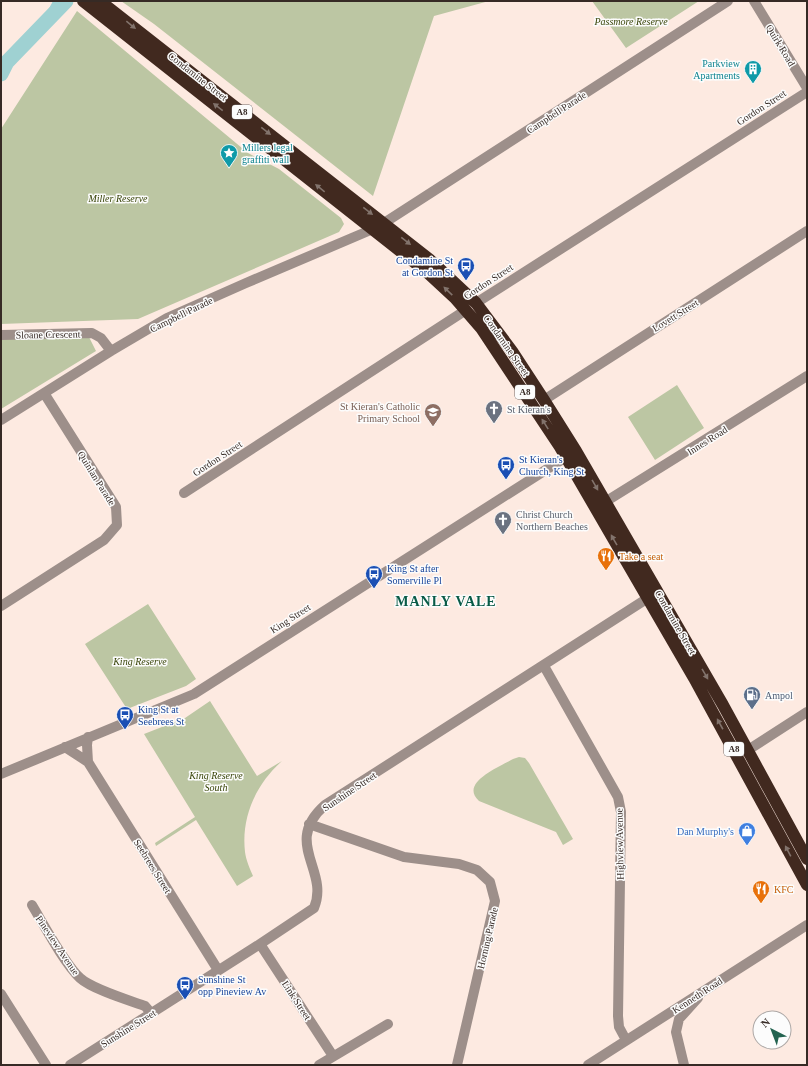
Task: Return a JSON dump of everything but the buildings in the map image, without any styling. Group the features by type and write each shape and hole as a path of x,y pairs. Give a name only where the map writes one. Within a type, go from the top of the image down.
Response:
{"highway":[{"name":"Condamine Street","path":"91,3 429,258 471,307 512,351 544,400 571,454 648,598 727,736 807,885"},
{"name":"Condamine Street","path":"91,3 471,307 497,350 605,502 748,750 807,859"},
{"path":"373,230 384,223"}],"street":[{"name":"Campbell Parade","path":"384,223 728,1"},
{"name":"Quirk Road","path":"754,1 807,88"},
{"name":"Gordon Street","path":"184,493 807,92"},
{"name":"Campbell Parade","path":"1,420 111,351 175,315 373,230"},
{"name":"Lovett Street","path":"544,400 807,231"},
{"name":"Sloane Crescent","path":"1,335 92,334 101,338 111,351"},
{"name":"Innes Road","path":"605,502 807,376"},
{"name":"Quinlan Parade","path":"1,606 104,540 117,525 116,508 44,393"},
{"name":"King Street","path":"1,774 194,694 571,454"},
{"name":"Sunshine Street","path":"70,1065 308,914 314,908 317,901 318,891 307,843 309,824 317,813 326,805 648,598"},
{"name":"Highview Avenue","path":"544,666 618,797 621,812 618,1016 619,1027 626,1040"},
{"path":"748,750 807,712"},
{"path":"88,737 88,762"},
{"name":"Seebrees Street","path":"65,747 88,762 218,970"},
{"name":"Horning Parade","path":"309,824 404,857 459,864 485,875 490,882 495,901 457,1065"},
{"name":"Pineview Avenue","path":"32,905 71,967 80,978 90,984 145,1006 151,1013"},
{"name":"Kenneth Road","path":"588,1065 807,924"},
{"name":"Link Street","path":"260,944 333,1056"},
{"path":"684,1065 676,1032 679,1019 703,991"},
{"path":"1,994 46,1065"},
{"path":"319,1065 388,1024"}],"green space":[{"path":"121,1 489,1 434,16 373,196 154,24"},
{"name":"Passmore Reserve","path":"592,1 699,1 626,48"},
{"name":"Miller Reserve","path":"77,11 248,153 279,169 341,218 344,224 339,232 138,319 1,324 1,129"},
{"path":"89,337 96,351 1,409 1,339"},
{"path":"677,385 704,428 655,460 628,417"},
{"name":"King Reserve","path":"148,604 196,679 186,686 127,709 85,644"},
{"name":"King Reserve South","path":"210,701 257,776 282,761 265,780 252,802 245,826 244,839 248,864 253,876 237,886 196,820 156,846 155,843 195,817 144,734 185,718"},
{"path":"519,757 525,758 529,763 573,839 563,845 556,832 479,801 474,794 474,788 477,782 483,776 499,766"}],"water":[{"path":"53,1 72,1 38,29"}],"waterway":[{"path":"1,74 7,62 66,1"}],"place":[{"name":"Parkview Apartments","path":"753,84"},
{"name":"Millers legal graffiti wall","path":"229,168"},
{"name":"Condamine St at Gordon St","path":"466,281"},
{"name":"St Kieran's","path":"494,424"},
{"name":"St Kieran's Catholic Primary School","path":"433,427"},
{"name":"St Kieran's Church, King St","path":"506,480"},
{"name":"Christ Church Northern Beaches","path":"503,535"},
{"name":"Take a seat","path":"606,571"},
{"name":"King St after Somerville Pl","path":"374,589"},
{"name":"Ampol","path":"752,710"},
{"name":"King St at Seebrees St","path":"125,730"},
{"name":"Dan Murphy's","path":"747,846"},
{"name":"KFC","path":"761,904"},
{"name":"Sunshine St opp Pineview Av","path":"185,1000"}],"district":[{"name":"MANLY VALE","path":"446,601"}]}
